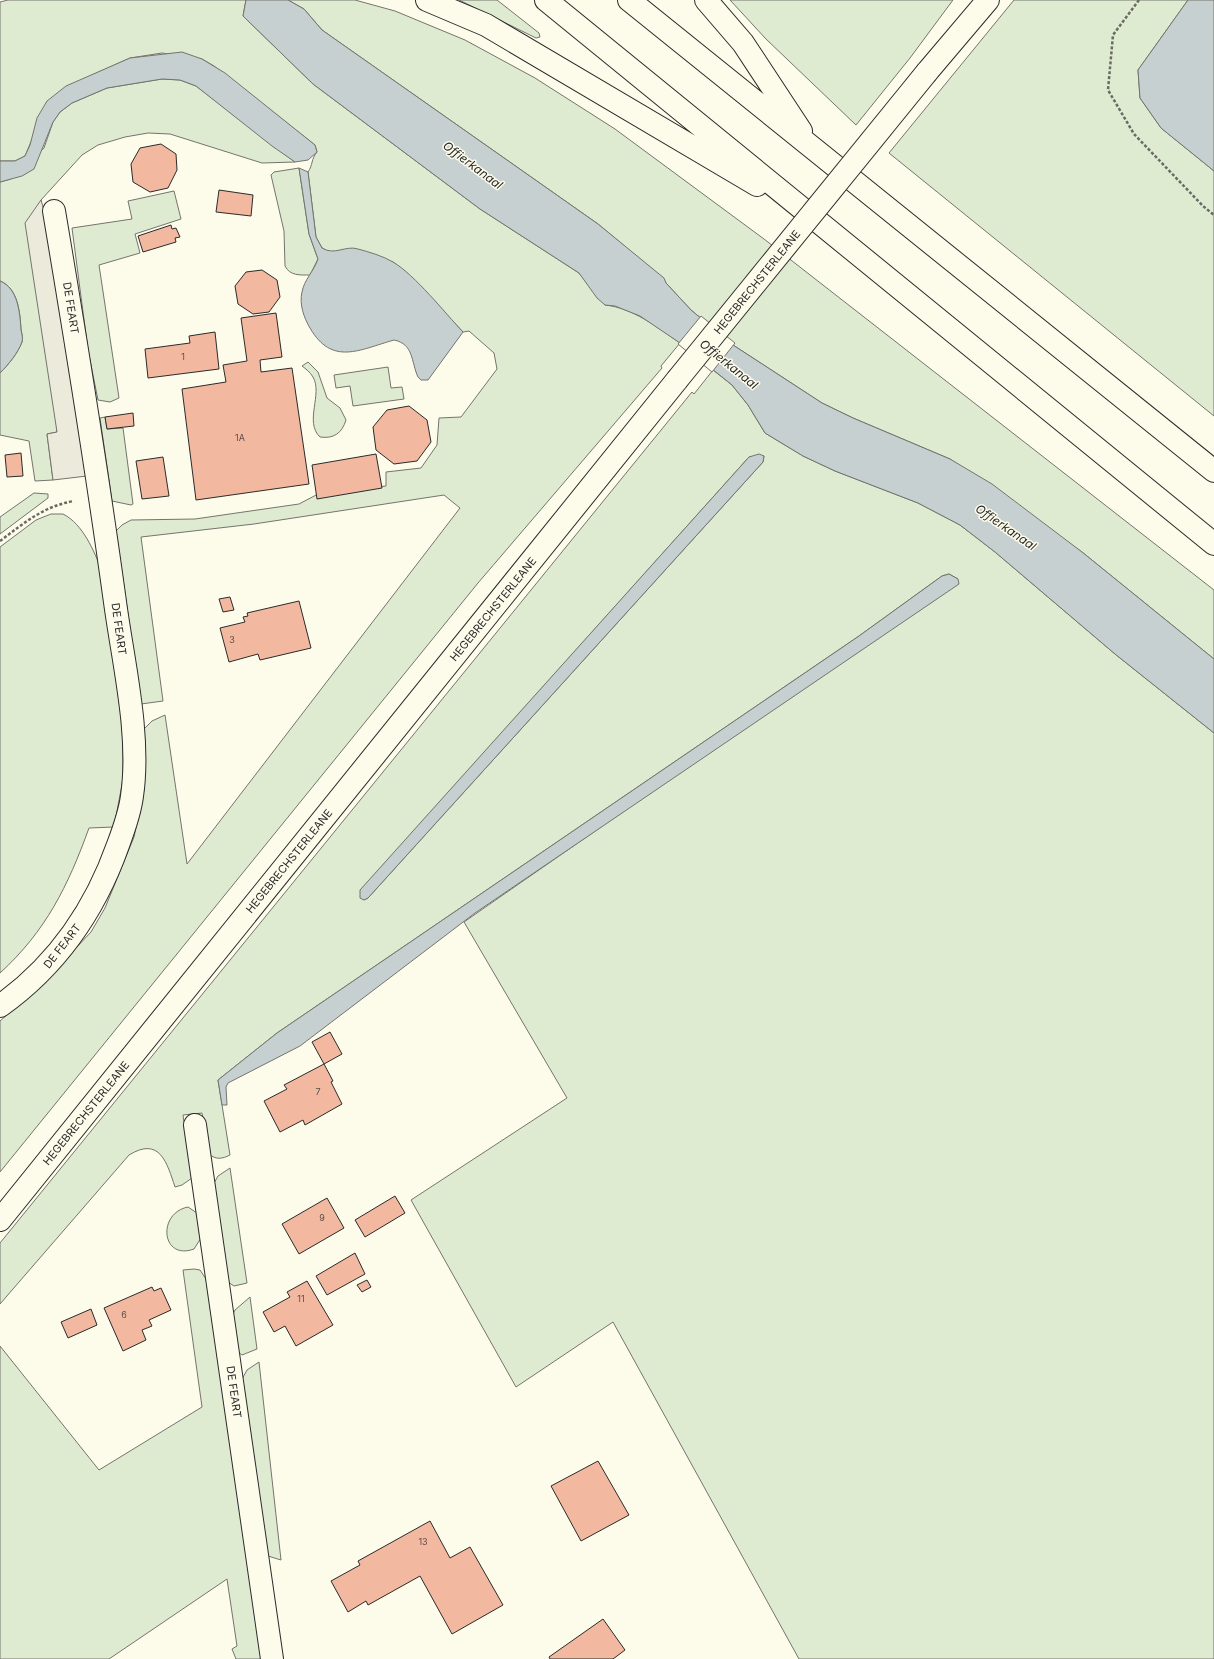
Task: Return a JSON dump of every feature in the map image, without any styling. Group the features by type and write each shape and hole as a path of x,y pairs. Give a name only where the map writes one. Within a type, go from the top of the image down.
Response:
{"main road":[{"path":"427,0 486,25 823,224"},
{"path":"546,0 823,224 1214,544"},
{"path":"629,0 812,149 1214,471"},
{"path":"706,0 743,43 812,149"},
{"name":"HEGEBRECHSTERLEANE","path":"0,1220 677,380 988,0"},
{"name":"DE FEART","path":"0,1006 14,996 52,961 73,934 98,895 122,833 132,796 134,735 100,496 54,211"},
{"name":"DE FEART","path":"195,1125 272,1659"}],"path":[{"path":"1139,0 1113,35 1108,90 1134,134 1203,206 1214,215"},
{"path":"0,540 38,512 59,503 100,496"}],"green space":[{"path":"8,0 246,0 243,16 313,84 480,209 579,273 605,305 635,314 680,343 661,366 662,368 478,583 0,1172 0,1021 40,986 91,932 105,908 134,837 144,790 144,729 152,721 165,715 187,864 460,508 444,495 254,524 141,537 163,701 141,704 116,531 122,525 131,520 195,519 299,504 318,494 386,486 386,472 421,468 437,445 439,418 461,417 497,369 494,353 469,331 463,332 408,274 393,262 341,251 329,252 322,248 316,237 308,172 317,152 315,145 214,66 202,59 162,53 130,58 88,77 33,137 25,156 15,161 0,161 0,2"},
{"path":"288,0 355,0 395,11 465,40 535,78 615,129 764,239 1214,590 1214,659 1082,552 950,459 853,418 822,403 733,345 691,310 663,278 598,224 322,30 304,9"},
{"path":"459,0 497,0 539,33 540,37 536,38"},
{"path":"730,0 953,0 910,58 856,125 766,39"},
{"path":"1014,0 1188,0 1138,70 1140,98 1161,128 1214,171 1214,416 889,153"},
{"path":"162,79 180,80 196,86 295,162 262,163 170,134 148,133 125,137 98,145 82,155 41,200 57,432 47,434 53,480 35,481 29,441 0,435 0,373 15,355 22,342 22,335 17,301 11,289 0,281 0,182 11,179 44,148 53,122 60,112 72,103 107,88"},
{"path":"299,168 309,234 318,259 310,275 299,275 292,273 285,266 284,231 271,175 274,172"},
{"path":"174,191 181,219 135,234 140,253 99,265 119,398 110,402 98,400 88,350 72,228 132,219 128,201"},
{"path":"308,362 318,372 327,398 340,408 346,420 340,432 333,436 320,437 316,431 313,416 316,384 312,375 302,366"},
{"path":"388,367 391,388 402,387 404,399 353,406 350,386 336,388 334,375"},
{"path":"713,370 732,385 748,405 765,433 803,456 835,471 918,503 960,525 995,552 1115,654 1214,733 1214,1659 799,1659 613,1322 516,1387 411,1200 567,1098 464,922 958,579 949,574 942,576 859,636 277,1033 218,1080 230,1155 219,1158 209,1154 202,1113 183,1115 192,1178 182,1185 175,1187 165,1161 155,1150 140,1150 129,1155 0,1304 0,1243 692,392 694,394","holes":["764,456 763,462 368,898 364,900 361,890 749,457"]},
{"path":"105,417 107,429 123,428 133,504 131,505 112,501 100,418"},
{"path":"34,493 48,494 48,498 0,534 0,517"},
{"path":"51,514 63,514 76,524 87,539 102,571 123,731 123,779 114,827 89,828 64,888 43,924 16,957 0,973 0,547 36,520"},
{"path":"230,1168 247,1283 234,1286 228,1282 213,1185 218,1176"},
{"path":"188,1207 197,1213 201,1238 194,1249 183,1251 175,1248 169,1243 167,1235 168,1226 171,1218 178,1211"},
{"path":"183,1270 200,1270 206,1279 263,1659 236,1659 232,1649 237,1646 227,1579 109,1659 0,1659 0,1346 99,1470 202,1407"},
{"path":"250,1297 257,1349 242,1355 238,1352 232,1316 235,1310"},
{"path":"259,1362 281,1560 268,1556 241,1381 247,1370"}],"shaded area":[{"path":"41,200 48,224 87,476 53,480 47,434 57,432 25,223"}],"water":[{"name":"Offierkanaal","path":"246,0 288,0 304,9 322,30 598,224 664,278 666,283 691,310 733,345 822,403 853,418 950,459 992,484 1082,552 1214,659 1214,733 1115,654 995,552 960,525 918,503 835,471 803,456 765,433 748,405 732,385 680,343 640,316 615,306 605,305 597,298 579,273 480,209 313,84 243,16"},
{"path":"1188,0 1214,0 1214,171 1161,128 1140,98 1138,70"},
{"path":"182,52 202,59 225,73 315,145 317,152 308,160 295,162 272,146 196,86 180,80 162,79 107,88 72,103 60,112 53,122 34,169 22,176 0,182 0,161 15,161 25,156 30,145 37,118 47,101 66,86 130,58"},
{"path":"299,168 308,172 316,237 322,248 336,251 353,248 380,256 393,262 411,276 430,295 463,332 428,380 421,380 418,377 409,350 400,342 394,340 358,351 337,351 327,347 318,340 310,328 303,311 301,297 305,283 318,259 309,234"},
{"path":"0,281 11,289 17,302 20,316 22,342 15,355 0,373"},
{"path":"759,454 764,456 763,462 368,898 364,900 360,898 360,890 749,457"},
{"path":"949,574 958,579 959,584 475,913 300,1046 228,1083 226,1087 227,1105 222,1105 218,1080 277,1033 859,636 942,576"}],"pier":[{"path":"701,316 735,343 712,372 678,344"}],"building":[{"path":"161,144 176,154 177,170 168,188 150,192 133,182 131,164 140,148"},
{"path":"219,190 253,195 251,216 216,212"},
{"path":"171,225 172,229 176,228 180,237 175,238 176,242 143,252 138,236"},
{"path":"262,270 277,280 280,297 269,312 253,314 238,304 235,286 246,272"},
{"path":"276,313 282,357 260,360 261,372 292,368 309,484 196,500 182,389 226,382 223,365 247,361 241,318"},
{"path":"215,332 219,369 148,378 145,349 190,343 189,336"},
{"path":"409,406 427,420 431,442 417,461 394,464 376,450 373,427 387,410"},
{"path":"133,413 134,426 107,429 105,417"},
{"path":"21,453 23,476 7,477 5,455"},
{"path":"376,454 382,488 317,499 312,465"},
{"path":"163,457 169,496 142,499 136,461"},
{"path":"230,597 234,610 223,612 219,599"},
{"path":"299,601 311,648 260,660 258,654 229,662 220,628 245,622 243,617 248,616 247,613"},
{"path":"330,1032 342,1054 324,1064 312,1042"},
{"path":"324,1064 333,1081 331,1082 342,1104 305,1125 303,1120 280,1132 264,1101 287,1089 284,1085"},
{"path":"395,1196 405,1213 365,1237 355,1220"},
{"path":"327,1198 344,1228 299,1254 282,1224"},
{"path":"355,1253 365,1274 327,1295 316,1276"},
{"path":"367,1280 371,1287 362,1292 357,1285"},
{"path":"307,1281 333,1325 296,1346 285,1326 274,1332 263,1312 290,1297 287,1292"},
{"path":"152,1287 154,1291 161,1288 171,1310 149,1320 152,1326 142,1330 146,1340 123,1351 104,1308"},
{"path":"91,1309 97,1325 68,1338 61,1322"},
{"path":"598,1461 629,1515 581,1541 551,1486"},
{"path":"430,1521 450,1558 470,1547 503,1605 452,1634 420,1576 368,1605 366,1601 348,1612 331,1581 360,1565 358,1561"},
{"path":"603,1619 625,1650 613,1659 550,1659 549,1657"}]}
